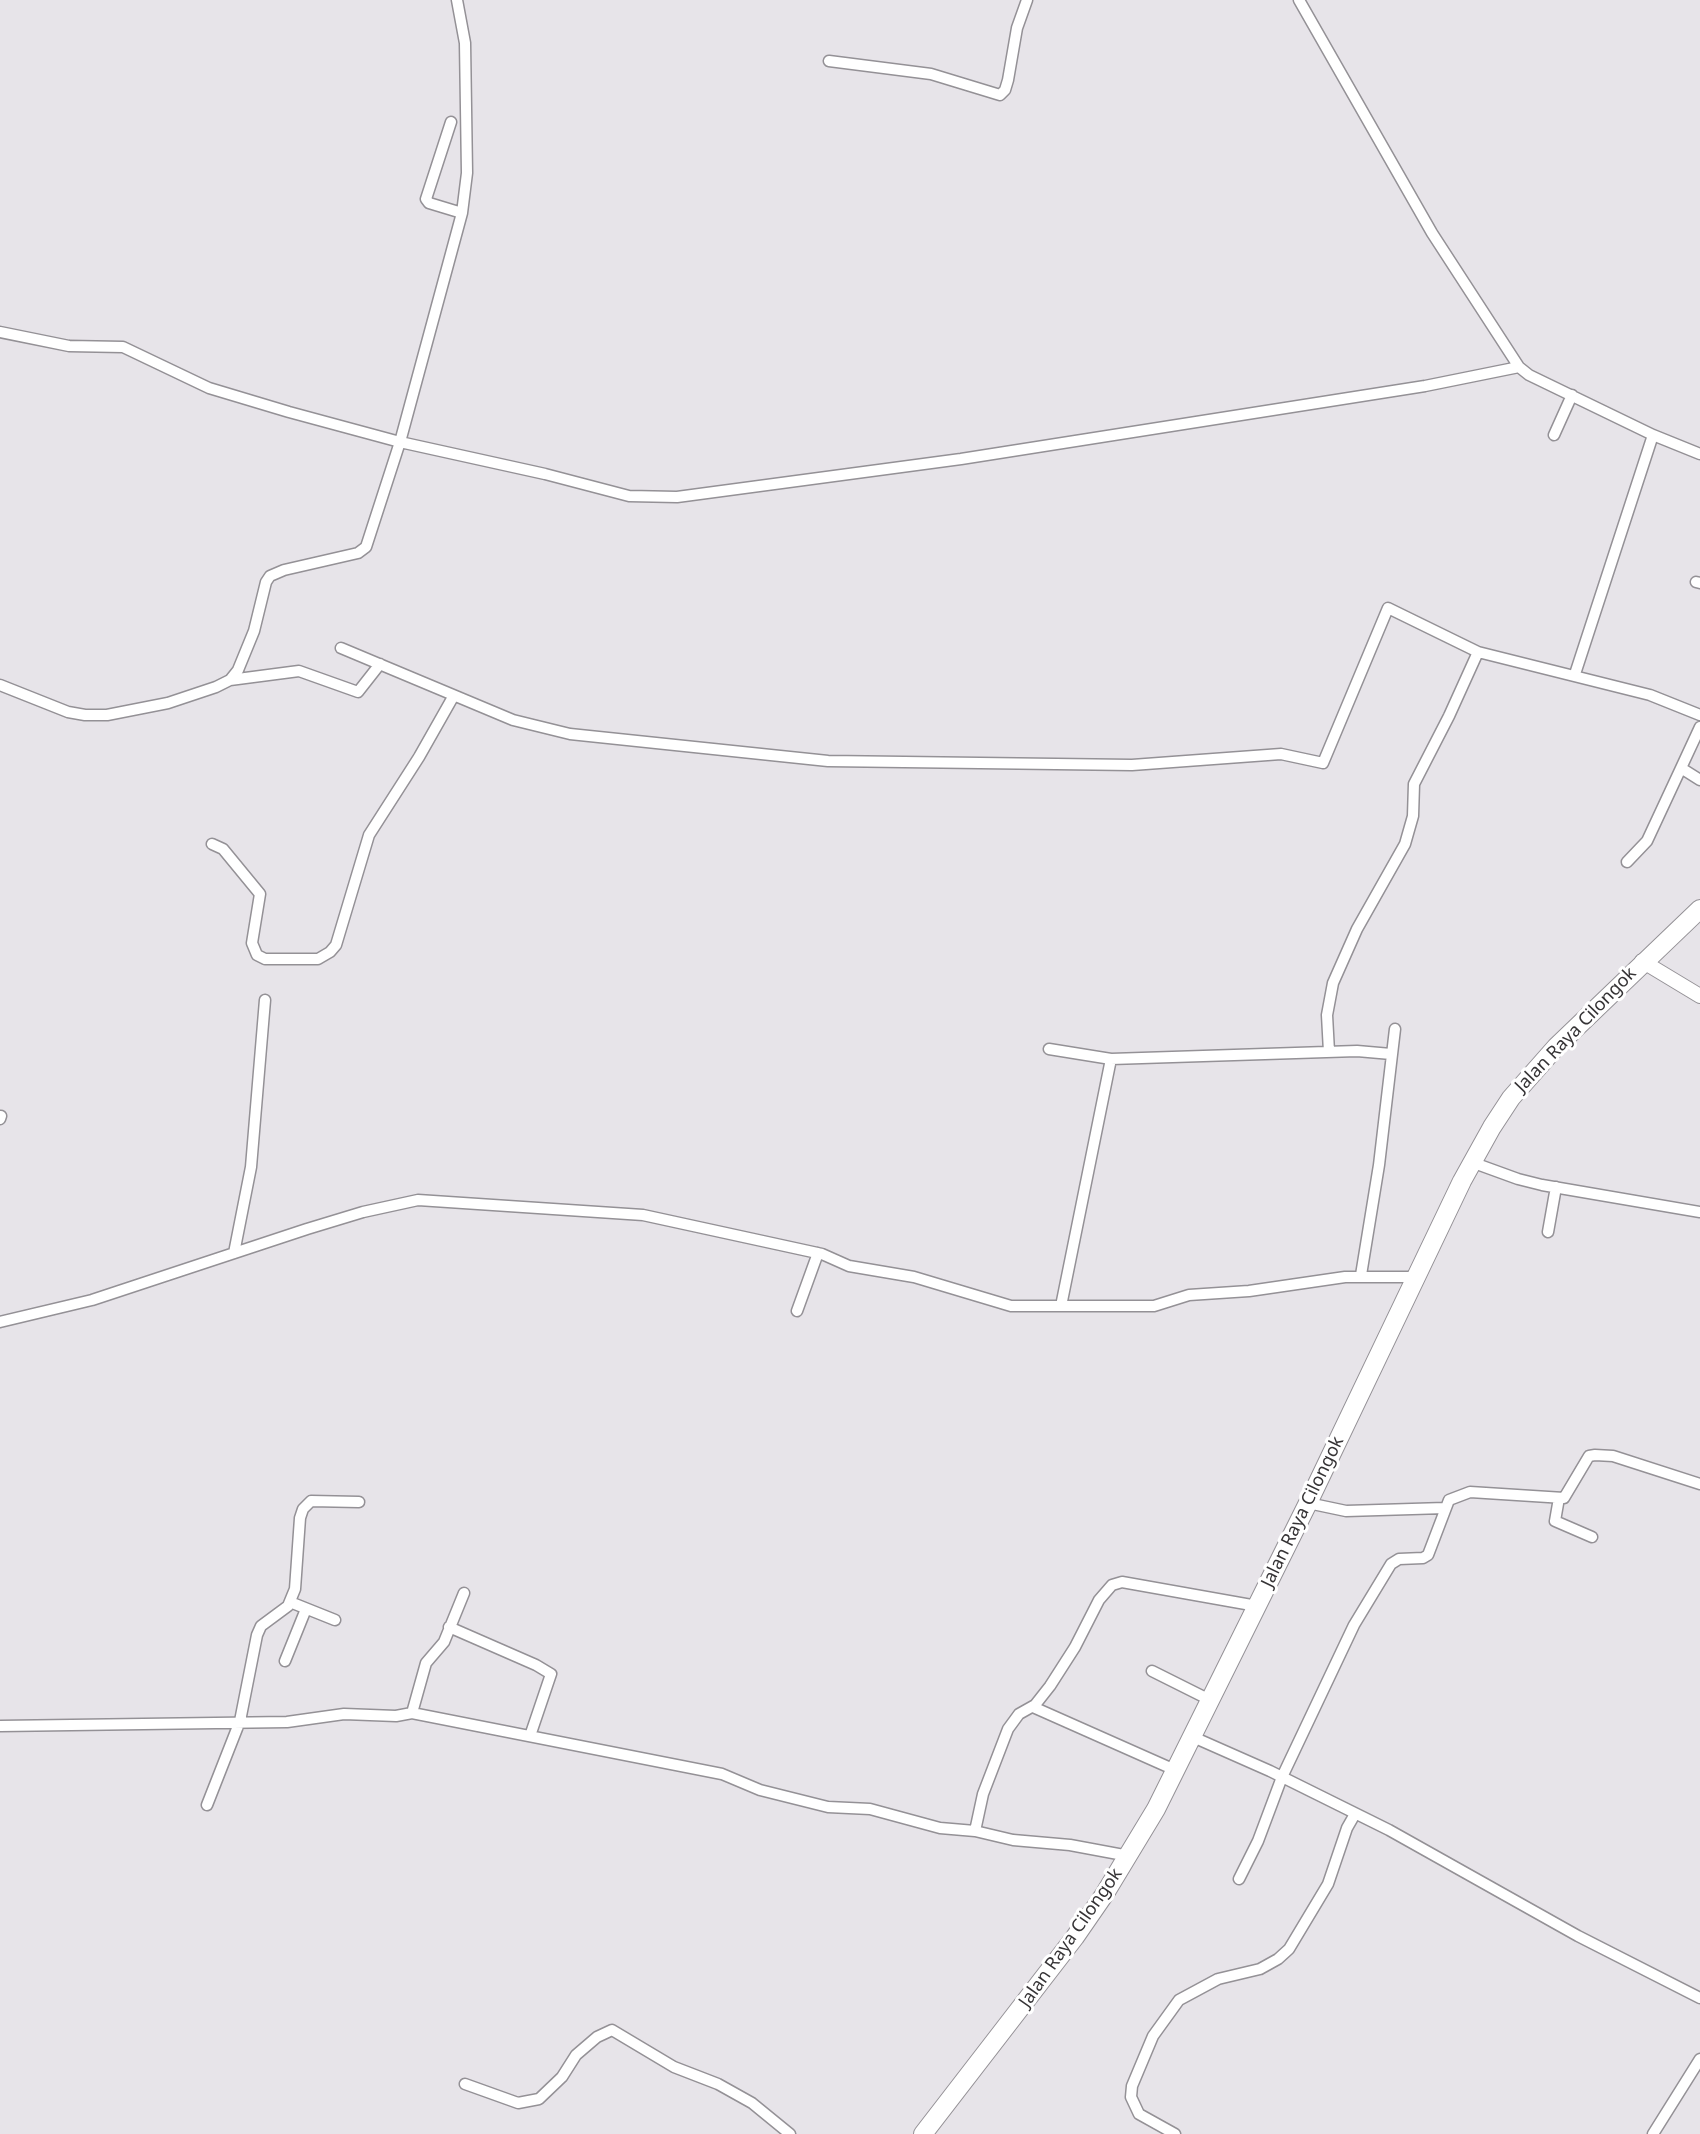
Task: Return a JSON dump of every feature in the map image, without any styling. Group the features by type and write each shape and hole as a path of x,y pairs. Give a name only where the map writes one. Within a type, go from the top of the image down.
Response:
{"highway":[{"name":"Jalan Raya Cilongok","path":"923,2134 1012,2021 1104,1895 1129,1856 1193,1737 1462,1181 1492,1127 1532,1073 1642,961 1700,909"}],"street":[{"path":"230,680 237,670 254,631 266,582 270,576 284,570 358,554 366,547 400,442 462,213 466,173 465,43 457,0"},
{"path":"829,61 930,74 1000,95 1005,90 1008,80 1017,28 1028,0"},
{"path":"1299,0 1432,233 1519,367 1653,435 1700,454"},
{"path":"451,122 426,199 462,213"},
{"path":"0,332 69,346 123,347 209,388 400,442 545,474 629,496 677,497 1055,444 1425,386 1519,367"},
{"path":"1554,435 1572,395"},
{"path":"1575,674 1653,435"},
{"path":"341,648 453,697 513,720 552,731 828,761 1132,765 1281,754 1323,763 1388,608 1478,652 1575,674 1650,695 1700,715"},
{"path":"1329,1052 1328,1015 1333,983 1357,929 1405,844 1413,816 1414,784 1449,716 1478,652"},
{"path":"0,685 68,712 107,715 168,703 230,680 299,671 358,692 380,664"},
{"path":"212,844 223,849 261,894 252,943 257,955 265,959 318,959 330,952 336,945 361,853 369,835 425,747 453,697"},
{"path":"1627,862 1647,842 1700,727"},
{"path":"1682,768 1700,780"},
{"path":"1642,961 1700,996"},
{"path":"234,1253 251,1167 265,1000"},
{"path":"1361,1275 1379,1165 1395,1029"},
{"path":"1049,1049 1111,1059 1329,1052 1391,1054"},
{"path":"1061,1306 1111,1059"},
{"path":"1474,1162 1518,1179 1700,1212"},
{"path":"1548,1232 1557,1187"},
{"path":"0,1323 92,1300 363,1212 418,1200 643,1215 818,1253 849,1266 914,1277 1011,1306 1154,1306 1189,1295 1249,1291 1361,1275 1416,1277"},
{"path":"797,1311 818,1253"},
{"path":"1239,1879 1258,1841 1282,1777 1359,1616 1395,1561 1423,1558 1428,1555 1449,1500 1470,1492 1559,1498 1567,1495 1589,1456 1595,1455 1613,1456 1700,1484"},
{"path":"1559,1498 1555,1521 1592,1537"},
{"path":"207,1805 240,1721 261,1626 284,1611 295,1589 300,1518 305,1504 311,1501 359,1502"},
{"path":"1308,1503 1346,1511 1445,1508"},
{"path":"975,1831 983,1794 1008,1729 1019,1714 1033,1707 1060,1672 1099,1600 1112,1585 1122,1582 1257,1606"},
{"path":"412,1713 426,1663 442,1646 465,1593"},
{"path":"290,1602 335,1620"},
{"path":"285,1661 306,1609"},
{"path":"449,1627 536,1665 551,1674 530,1736"},
{"path":"1152,1671 1210,1700"},
{"path":"1033,1707 1175,1770"},
{"path":"0,1726 287,1722 344,1714 396,1716 412,1713 722,1774 760,1790 828,1807 870,1809 940,1828 975,1831 1013,1840 1070,1845 1129,1856"},
{"path":"1193,1737 1282,1777 1355,1814 1578,1936 1700,1998"},
{"path":"1175,2134 1139,2114 1131,2097 1136,2077 1154,2036 1179,2000 1218,1979 1260,1969 1290,1949 1328,1884 1347,1828 1355,1814"},
{"path":"465,2084 518,2103 539,2099 562,2077 576,2055 597,2037 612,2030 674,2067 718,2084 753,2103 790,2134"},
{"path":"1653,2134 1700,2059"}]}
